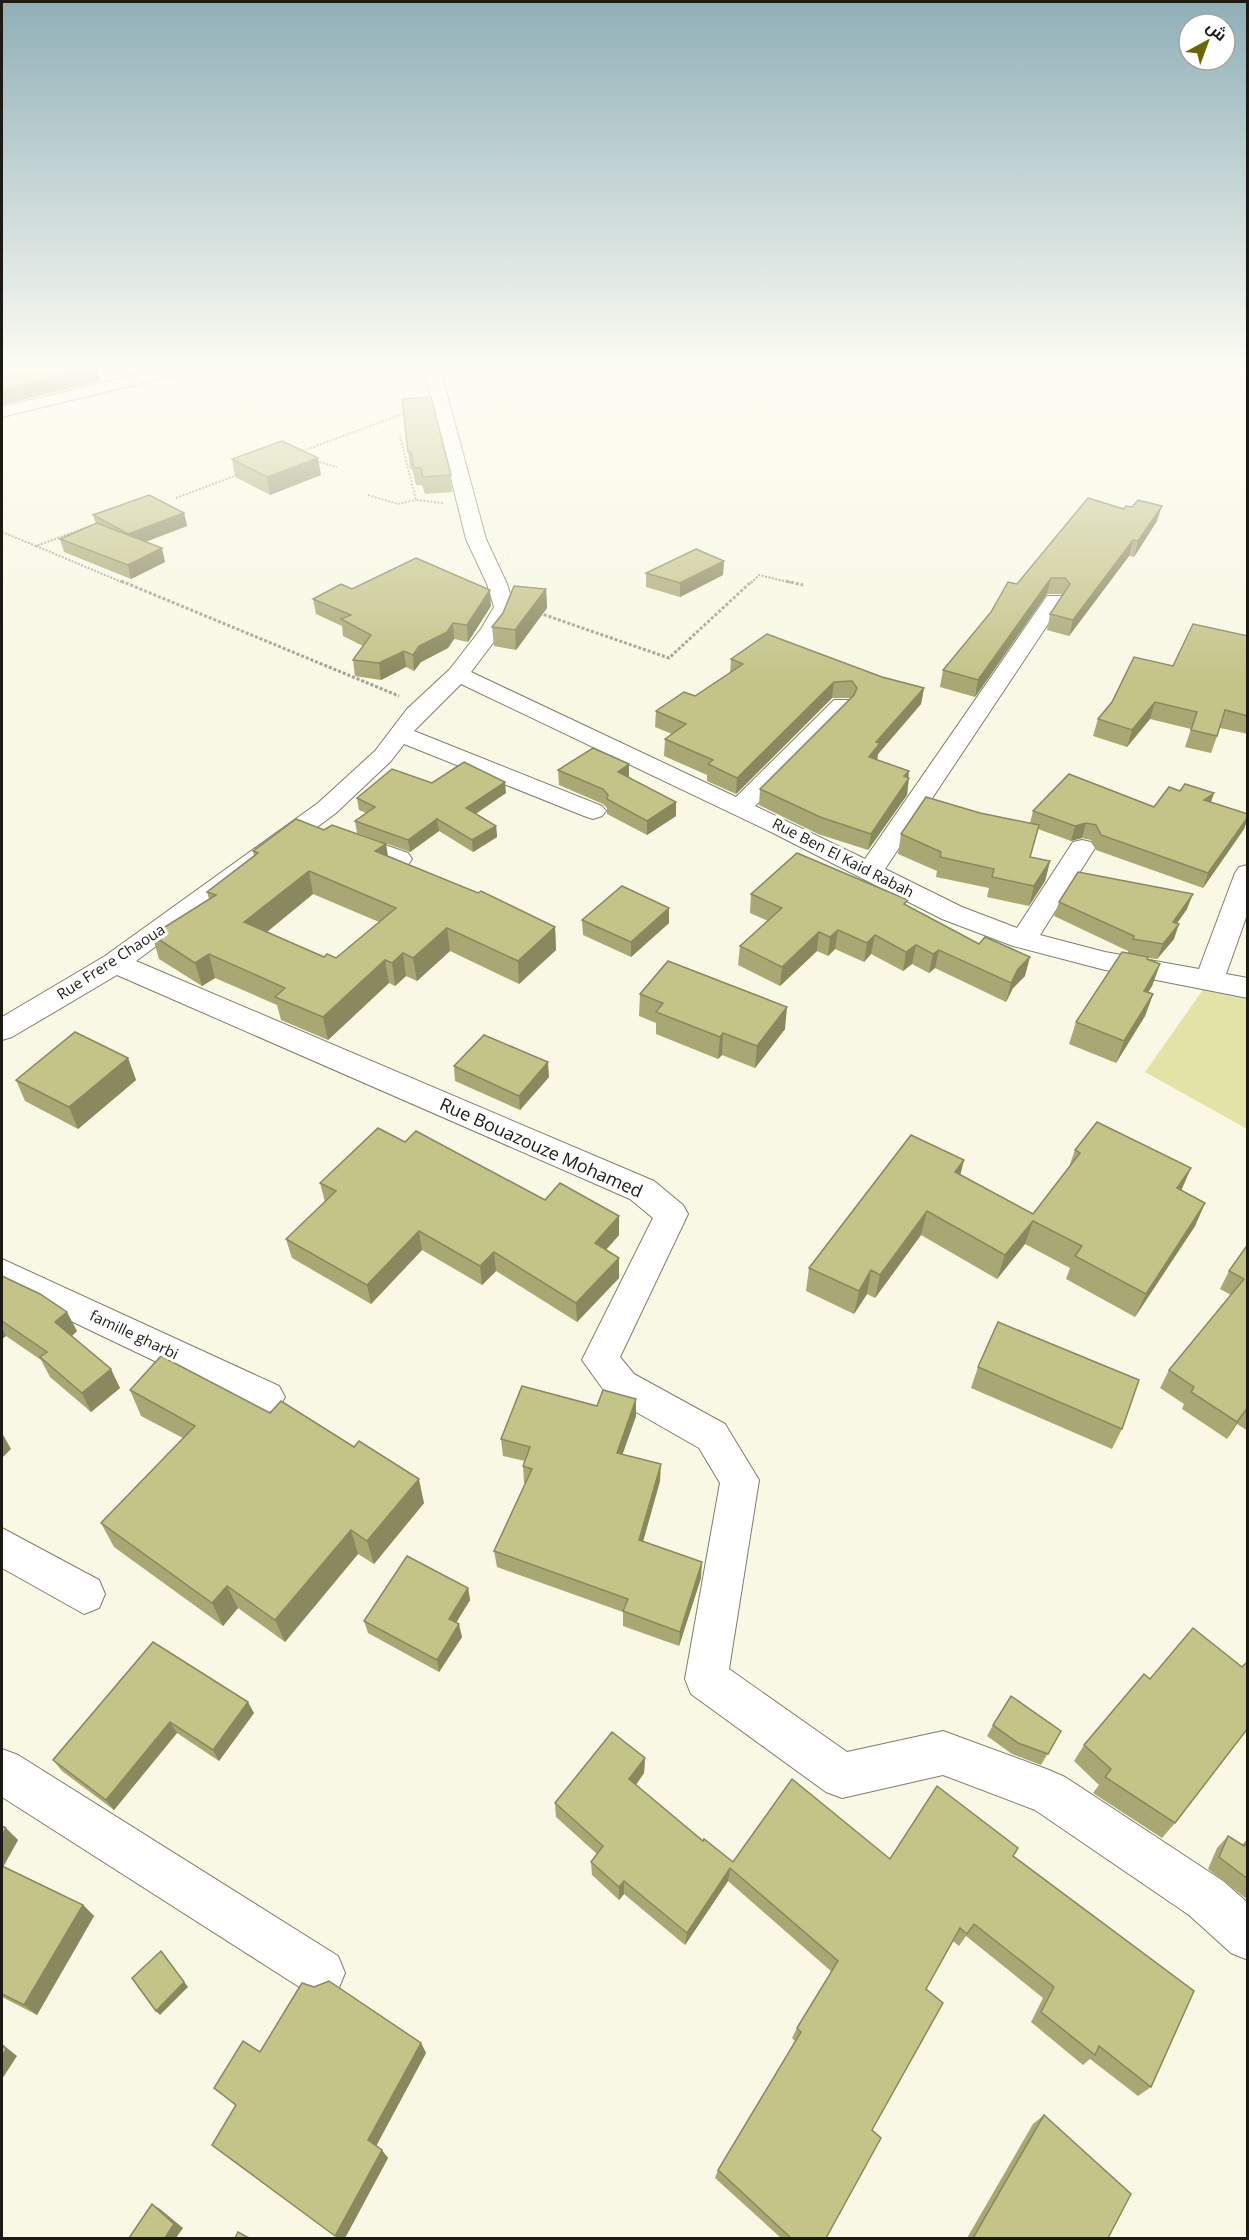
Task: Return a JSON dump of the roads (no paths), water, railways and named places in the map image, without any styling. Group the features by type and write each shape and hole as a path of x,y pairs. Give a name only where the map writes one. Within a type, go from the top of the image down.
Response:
{"street":[{"name":"Rue Frere Chaoua","path":"2,1030 116,963 327,808 383,756 400,734 458,674 491,631 504,607 477,539 459,470"},
{"path":"870,872 1054,600"},
{"name":"Rue Ben El Kaid Rabah","path":"458,674 740,807 952,913 1023,940 1105,961 1248,988"},
{"path":"740,807 842,705"},
{"path":"400,734 593,811"},
{"path":"305,825 399,859"},
{"path":"1023,940 1082,848"},
{"path":"1209,980 1248,873"},
{"name":"Rue Bouazouze Mohamed","path":"116,963 642,1190 670,1214 600,1360 621,1385 712,1436 740,1480 705,1679 842,1776 943,1753 1048,1793 1206,1898 1248,1936"},
{"name":"famille gharbi","path":"2,1273 266,1397"},
{"path":"2,1547 84,1594"},
{"path":"2,1771 321,1973"}]}
